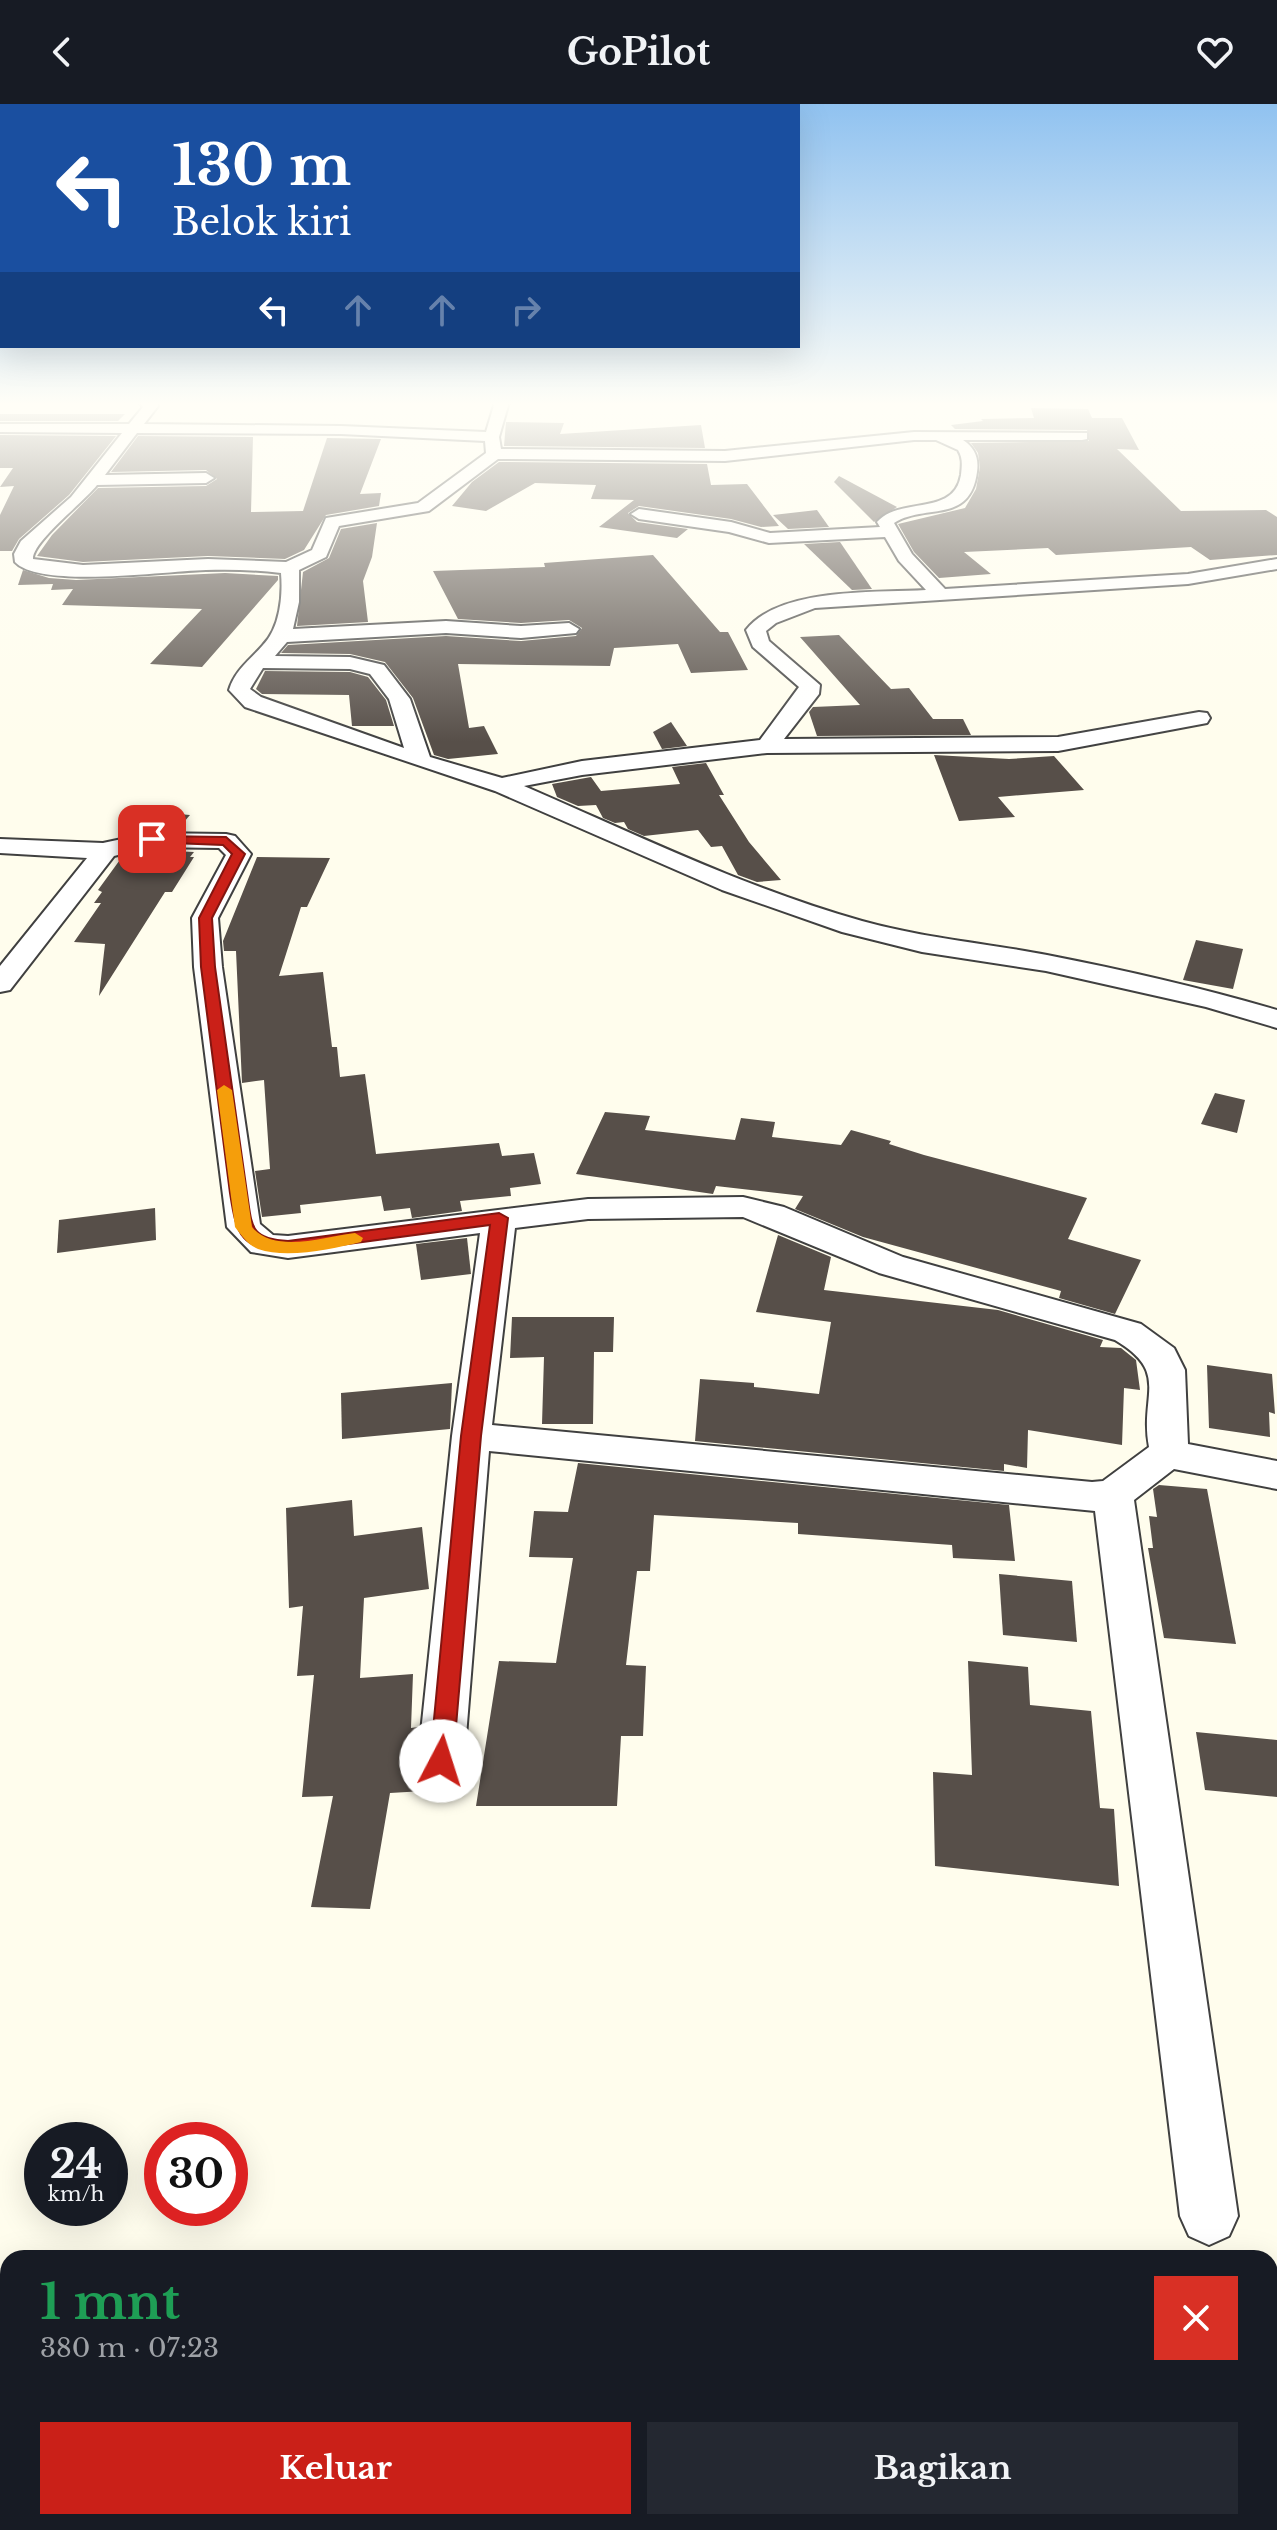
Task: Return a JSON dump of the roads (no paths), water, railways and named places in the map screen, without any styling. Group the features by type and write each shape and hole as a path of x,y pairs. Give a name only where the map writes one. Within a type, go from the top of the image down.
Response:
{"street":[{"path":"60,515 27,545 24,562 30,567 59,570 208,564 289,568 320,553 332,522 373,515"},
{"path":"648,515 731,527 769,538 891,532"},
{"path":"891,515 885,522 905,557 940,594"},
{"path":"767,746 808,694 810,685 760,643 756,630 769,619 812,603 1188,579 1277,564"},
{"path":"289,568 288,597 280,636 259,662 241,677 239,690 253,702 420,761 503,786 731,885 851,926 922,944 1046,963 1213,1000 1277,1019"},
{"path":"280,636 446,627 521,632 569,629"},
{"path":"259,662 350,663 377,669 399,699 420,761"},
{"path":"503,786 528,777 582,768 767,746 1058,744 1199,718"},
{"path":"0,846 105,851 128,841 175,837 226,841 239,854 205,918 208,967 244,1227 263,1245 288,1247 588,1209 743,1207 772,1214 891,1265 1128,1332 1149,1342 1162,1354 1169,1376 1165,1436 1170,1452"},
{"path":"0,984 105,851"},
{"path":"441,1761 471,1436 499,1218"},
{"path":"471,1436 1076,1495 1113,1495 1170,1452"},
{"path":"1170,1452 1195,1462 1277,1475"},
{"path":"1113,1495 1209,2216"}]}
